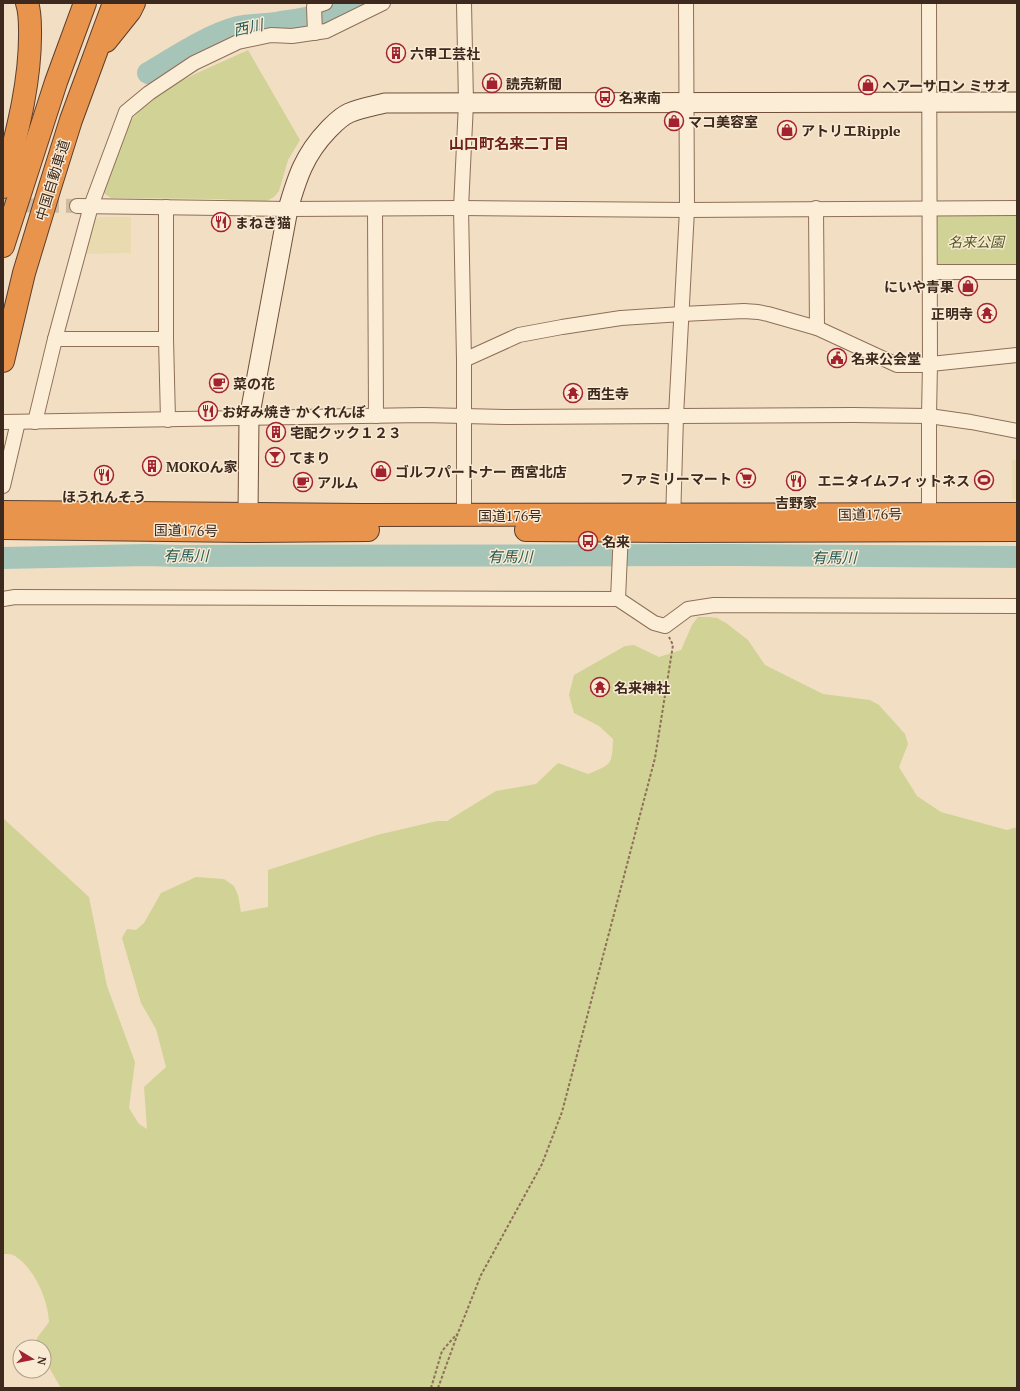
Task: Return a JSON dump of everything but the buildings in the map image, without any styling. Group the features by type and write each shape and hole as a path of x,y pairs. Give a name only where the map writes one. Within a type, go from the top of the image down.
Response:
{"highway":[{"path":"3,187 16,137 28,68 30,46 29,11 27,3"},
{"name":"中国自動車道","path":"3,246 56,82 85,3"},
{"name":"中国自動車道","path":"3,361 24,273 39,223 71,120 114,3"},
{"path":"95,54 130,11 134,3"},
{"name":"国道176号","path":"3,512 621,536 673,523 929,513 1017,514"},
{"name":"国道176号","path":"3,528 464,515 673,523 1017,530"}],"street":[{"path":"35,422 84,206 126,112 149,93 194,63 238,42 271,35 292,36 315,30 326,31 383,3"},
{"path":"464,3 466,103 461,208 464,360 464,515"},
{"path":"673,523 676,416 687,210 686,3"},
{"path":"929,3 929,513"},
{"path":"315,30 319,7"},
{"path":"247,522 249,419 288,209 296,182 305,160 320,138 338,120 349,113 385,103 1017,102"},
{"path":"84,206 166,206 288,209 461,208 687,210 929,207 1017,208"},
{"path":"166,206 166,339 168,420"},
{"path":"816,208 817,328"},
{"path":"375,209 376,416"},
{"path":"930,272 1017,272"},
{"path":"464,360 519,335 621,318 682,314 758,312 817,328 897,365 930,364 1017,355"},
{"path":"55,339 166,339"},
{"path":"3,422 422,415 463,417 853,415 929,416 1017,431"},
{"path":"3,486 18,422"},
{"path":"618,598 621,536"},
{"path":"3,599 15,597 618,598 654,623 665,626 688,609 714,605 1017,606"}],"path":[{"path":"438,1388 458,1333 482,1275 542,1164 562,1112 655,758 672,645 665,626"},
{"path":"431,1388 442,1351 458,1333"}],"shaded area":[{"path":"100,217 131,217 131,253 85,254 94,220"},
{"path":"1012,460 1017,460 1017,499 1012,499"}],"green space":[{"path":"248,50 300,140 288,160 279,191 274,197 265,202 217,199 111,198 102,192 129,122 157,93"},
{"name":"名来公園","path":"939,213 1017,213 1017,268 943,268 934,261 934,218"},
{"path":"698,617 717,618 748,640 765,665 823,694 870,700 879,705 905,734 908,744 899,767 917,796 941,812 1007,830 1017,827 1017,1388 61,1388 52,1373 52,1339 37,1339 49,1322 43,1295 29,1269 14,1255 3,1254 3,818 89,897 107,986 135,1062 129,1108 139,1124 147,1129 144,1087 166,1067 156,1029 141,1003 122,938 127,929 136,930 144,923 161,893 196,877 224,879 234,886 238,895 241,912 268,907 268,870 377,835 437,821 447,821 496,791 536,784 558,763 588,774 602,768 611,759 613,739 599,726 574,713 569,695 574,675 625,646 634,645 659,657 681,650 692,625"}],"waterway":[{"name":"西川","path":"148,73 215,35 238,27 276,23 309,17 328,13 355,3"},
{"name":"有馬川","path":"3,558 147,555 733,555 1017,557"}],"tunnel":[{"path":"3,205 77,206"}],"place":[{"name":"六甲工芸社","path":"396,53"},
{"name":"読売新聞","path":"492,83"},
{"name":"ヘアーサロン ミサオ","path":"868,85"},
{"name":"名来南","path":"605,97"},
{"name":"マコ美容室","path":"674,121"},
{"name":"アトリエRipple","path":"787,130"},
{"name":"まねき猫","path":"221,222"},
{"name":"にいや青果","path":"968,286"},
{"name":"正明寺","path":"987,313"},
{"name":"名来公会堂","path":"837,358"},
{"name":"菜の花","path":"219,383"},
{"name":"西生寺","path":"573,393"},
{"name":"お好み焼き かくれんぼ","path":"208,411"},
{"name":"宅配クック１２３","path":"276,432"},
{"name":"てまり","path":"275,457"},
{"name":"MOKOん家","path":"152,466"},
{"name":"ゴルフパートナー 西宮北店","path":"381,471"},
{"name":"ほうれんそう","path":"104,475"},
{"name":"ファミリーマート","path":"746,478"},
{"name":"エニタイムフィットネス","path":"984,480"},
{"name":"吉野家","path":"796,481"},
{"name":"アルム","path":"303,482"},
{"name":"名来","path":"588,541"},
{"name":"名来神社","path":"600,687"}],"district":[{"name":"山口町名来二丁目","path":"509,143"}]}
